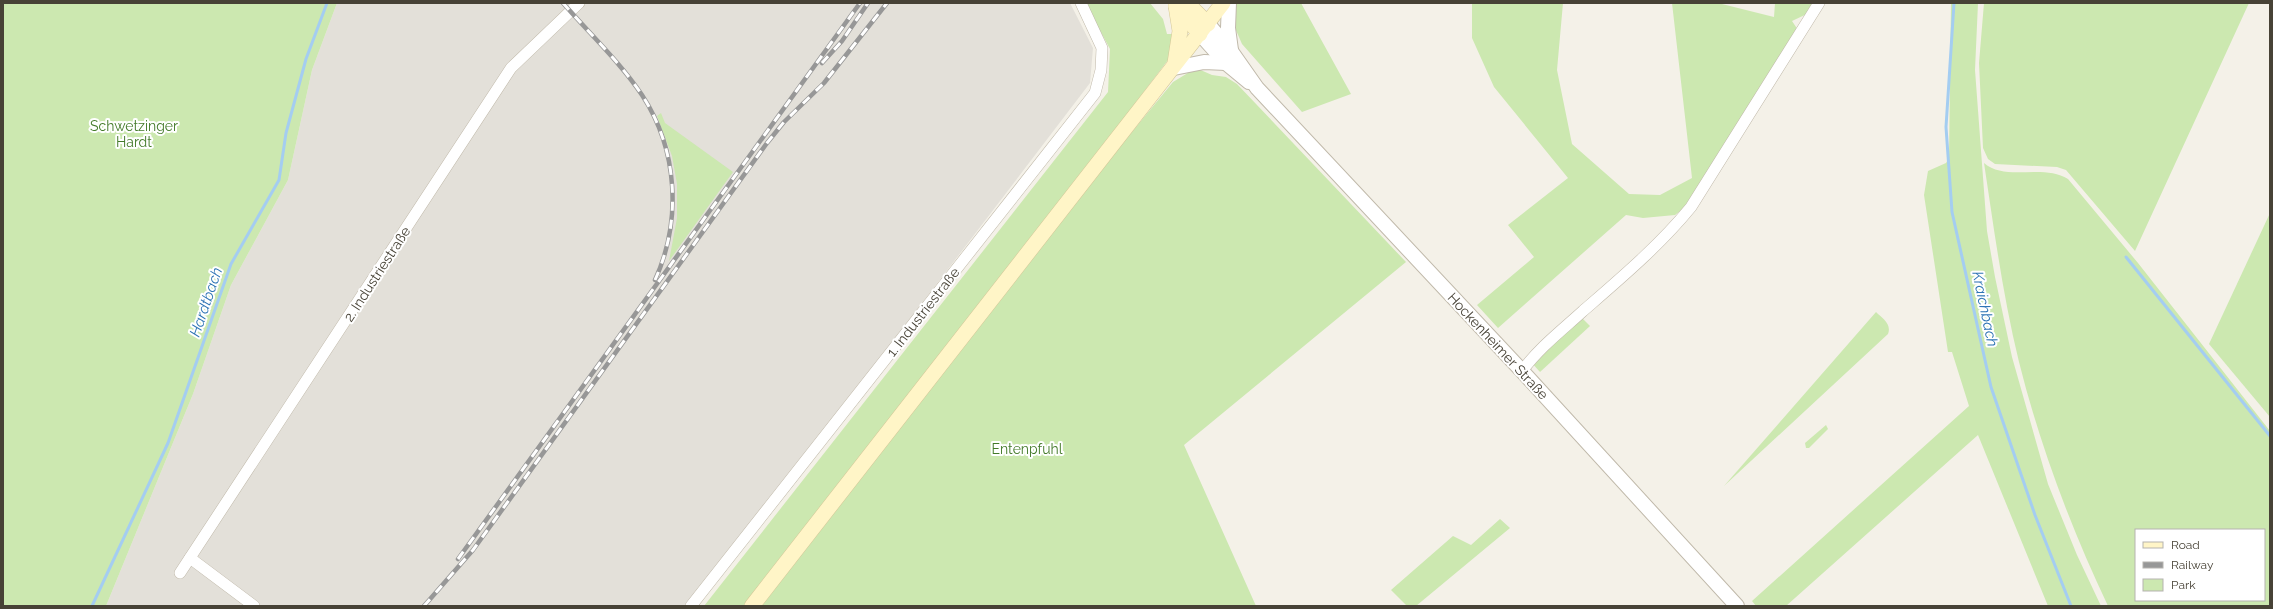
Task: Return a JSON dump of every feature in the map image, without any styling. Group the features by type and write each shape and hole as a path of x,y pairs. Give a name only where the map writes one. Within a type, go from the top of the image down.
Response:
{"main road":[{"path":"752,606 1174,68 1223,3"},
{"path":"1174,68 1180,31 1179,4"},
{"name":"Hockenheimer Straße","path":"1179,4 1204,29"}],"street":[{"name":"2. Industriestraße","path":"180,573 511,68 579,3"},
{"name":"1. Industriestraße","path":"692,606 1095,93 1101,70 1102,48 1080,3"},
{"path":"1174,68 1229,57 1229,3"},
{"path":"1522,371 1535,354 1631,269 1672,230 1691,207 1819,3"},
{"name":"Hockenheimer Straße","path":"1204,29 1257,88 1522,371 1737,606"},
{"path":"190,558 254,606"}],"shaded area":[{"path":"337,3 1070,3 1093,48 1090,83 691,606 106,606 193,394 231,285 288,180 312,70"}],"green space":[{"name":"Schwetzinger Hardt","path":"3,3 337,3 312,70 288,180 231,285 193,394 106,606 3,606"},
{"name":"Entenpfuhl","path":"1085,3 1150,3 1163,19 1167,34 1175,34 1168,60 1102,147 1113,155 1173,82 1196,68 1212,75 1226,77 1237,84 1406,262 1184,445 1256,606 704,606 1108,92 1110,49"},
{"path":"1236,3 1301,3 1351,94 1302,112 1242,44 1235,28 1231,26"},
{"path":"1472,3 1563,3 1557,70 1572,144 1629,194 1660,195 1692,178 1672,3 1718,3 1774,17 1775,3 1815,3 1809,13 1792,21 1798,30 1689,204 1675,215 1643,218 1626,215 1498,328 1477,305 1534,257 1508,225 1568,178 1494,87 1472,38"},
{"path":"1951,3 1978,3 1975,70 1987,231 2012,357 2048,484 2077,555 2101,606 2048,606 1978,435 1786,606 1756,606 1752,601 1969,406 1952,352 1948,352 1924,195 1928,171 1946,163 1949,158"},
{"path":"1984,3 2249,3 2135,251 2066,170 2057,167 1995,164 1988,159 1983,148 1979,63"},
{"path":"661,113 665,123 733,172 669,261 677,218 677,184 672,156 657,116"},
{"path":"1984,163 2003,171 2047,172 2058,174 2068,179 2138,263 2270,431 2270,606 2108,606 2069,517 2037,425 2019,362 1999,263"},
{"path":"2270,213 2270,417 2209,344"},
{"path":"1876,312 1888,324 1888,334 1724,486"},
{"path":"1581,317 1590,326 1540,372 1531,362"},
{"path":"1826,425 1828,429 1809,448 1806,448 1805,443"},
{"path":"1500,519 1510,528 1416,606 1407,606 1391,590 1453,536 1471,545"}],"waterway":[{"name":"Hardtbach","path":"92,606 168,443 231,264 279,180 286,133 306,59 327,3"},
{"name":"Kraichbach","path":"1954,3 1946,127 1952,212 1991,387 2035,515 2071,606"},
{"path":"2126,257 2270,436"}],"railway":[{"path":"563,3 614,59 642,95 654,116 663,139 669,162 672,186 672,210 664,257 655,280"},
{"path":"458,559 860,3"},
{"path":"822,63 842,41 868,3"},
{"path":"424,606 473,550 767,143 784,122 824,83 887,3"}]}
